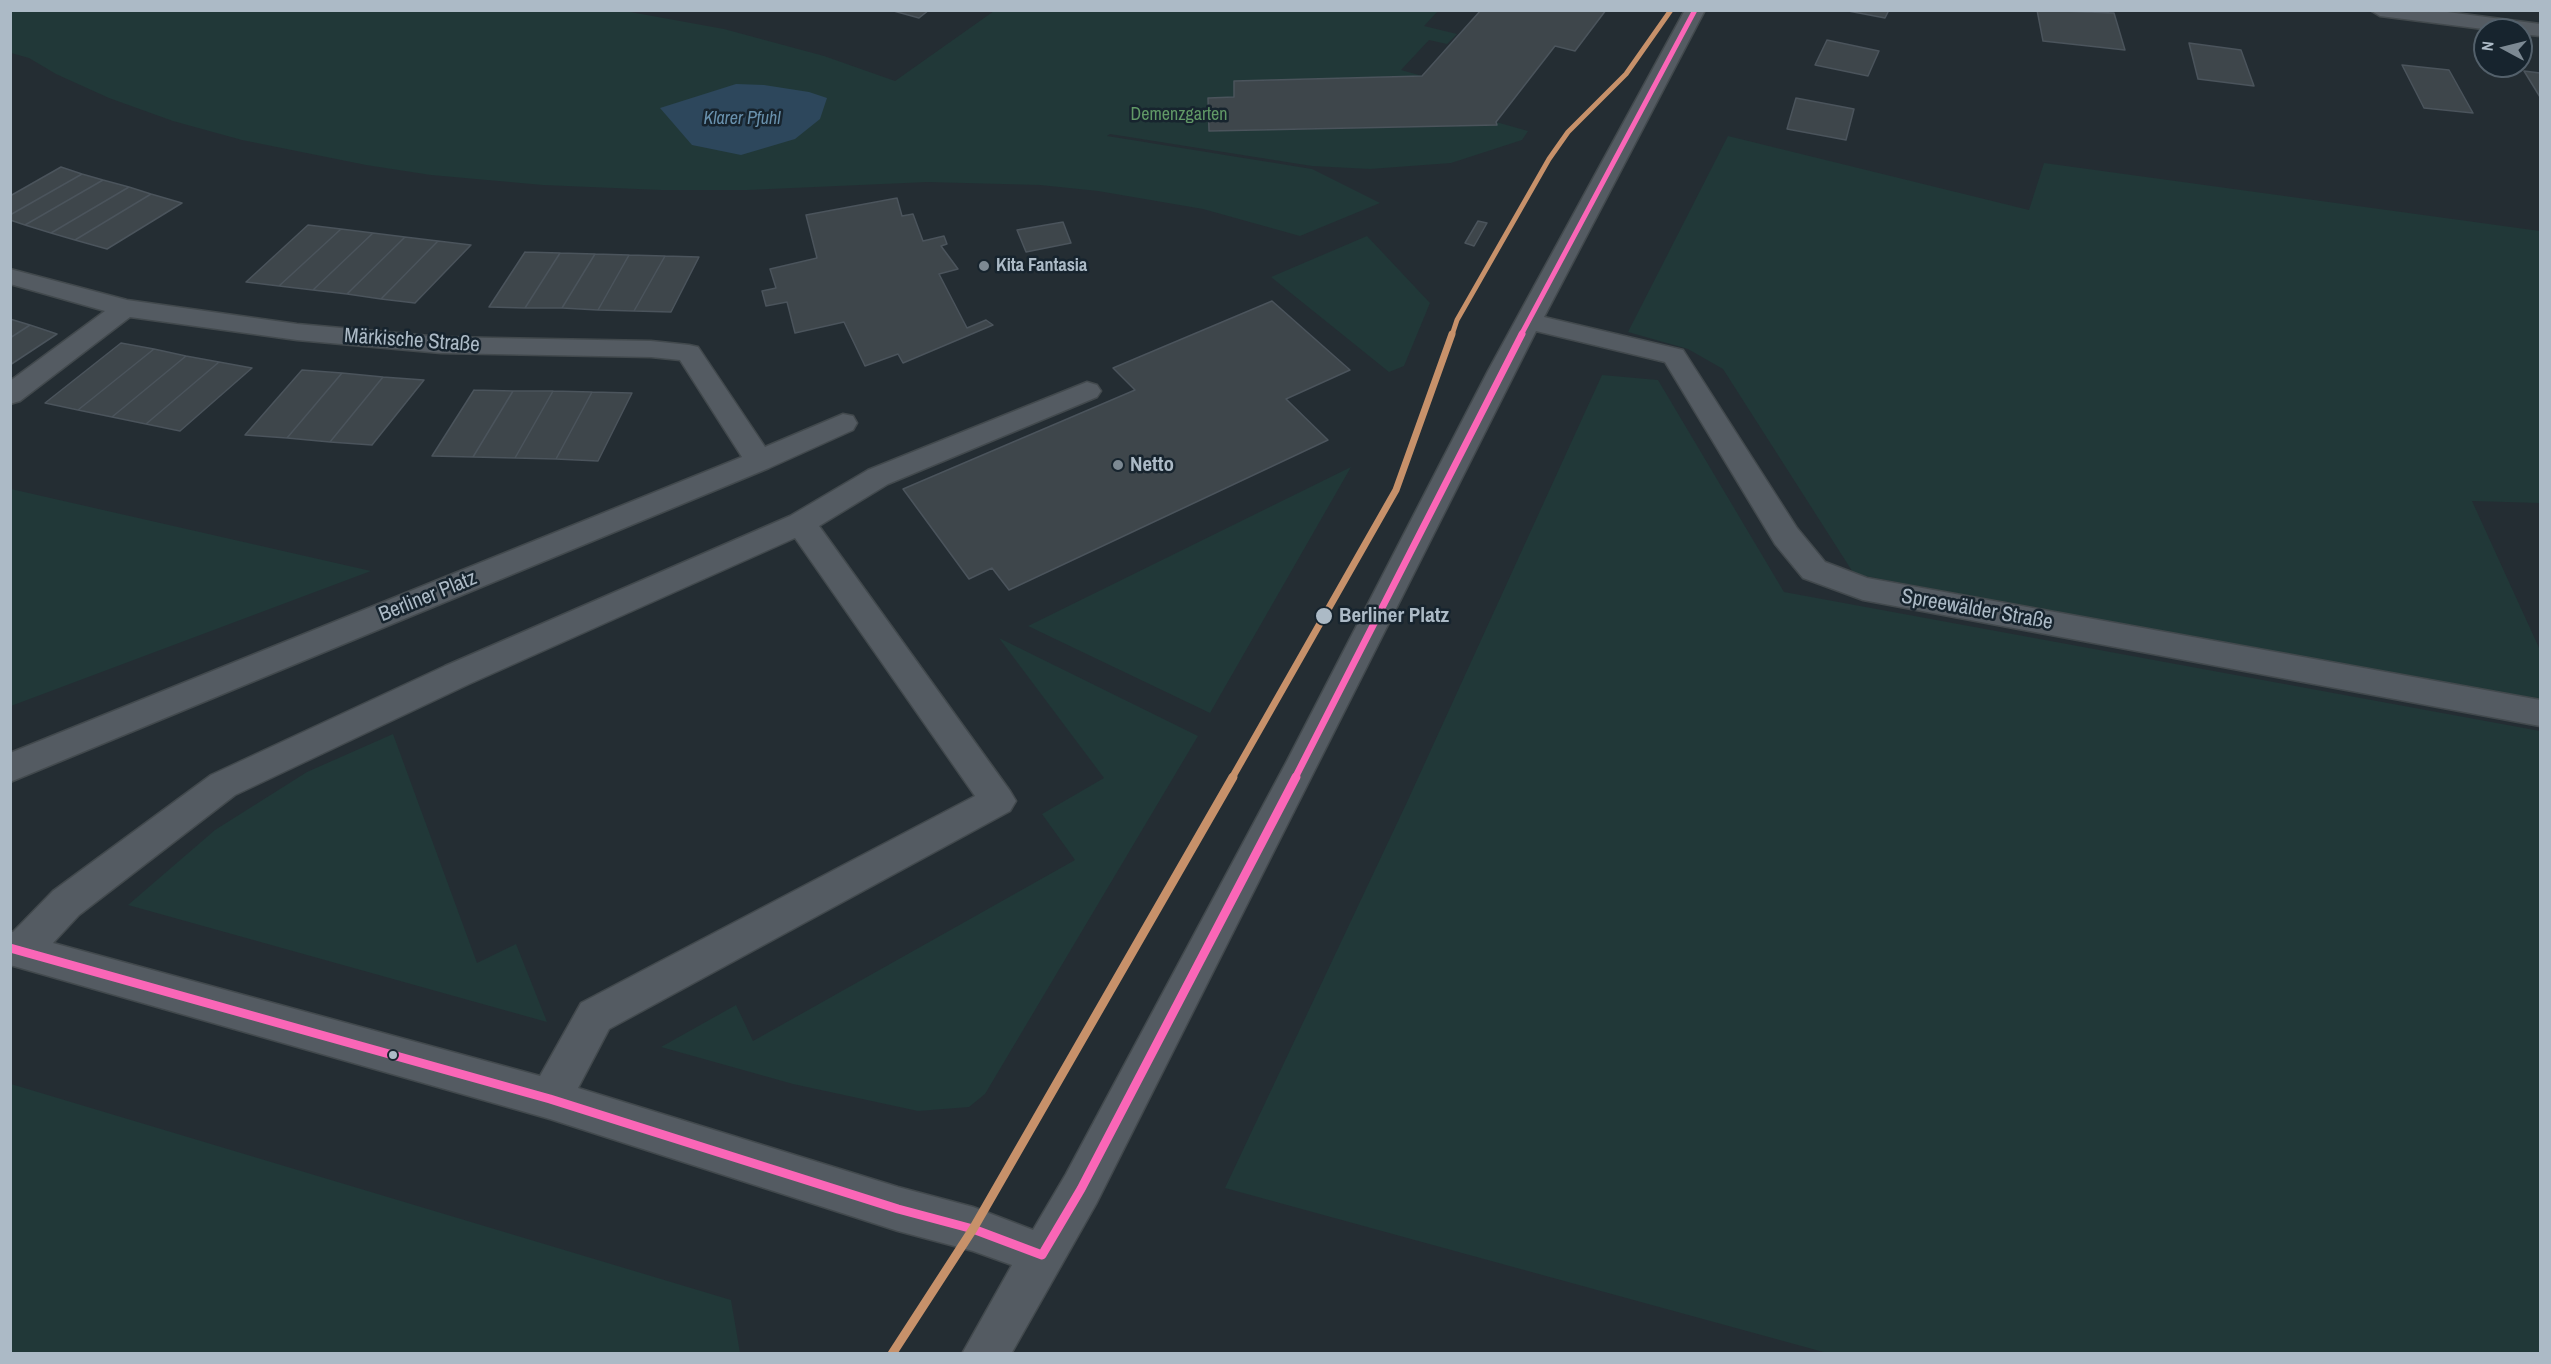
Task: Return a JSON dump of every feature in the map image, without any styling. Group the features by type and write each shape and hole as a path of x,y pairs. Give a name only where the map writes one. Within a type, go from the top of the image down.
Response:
{"street":[{"path":"985,1353 1103,1148 1632,124 1695,10"},
{"path":"2380,10 2541,30"},
{"name":"Märkische Straße","path":"10,276 125,308 297,332 441,345 651,348 689,353 759,461"},
{"path":"10,395 125,308"},
{"name":"Spreewälder Straße","path":"1530,321 1598,340 1674,356 1786,536 1814,570 1863,589 2541,713"},
{"path":"16,949 66,903 223,784 478,666 801,523 878,477 1087,391"},
{"name":"Berliner Platz","path":"10,768 759,461 843,423"},
{"path":"550,1099 595,1016 998,801 801,523"},
{"path":"16,949 550,1099 898,1209 973,1229 1042,1255"}],"green space":[{"name":"Demenzgarten","path":"10,11 625,11 724,29 824,56 895,81 994,11 1438,11 1424,26 1457,34 1447,44 1429,40 1401,70 1422,76 1234,81 1234,97 1208,98 1209,131 1496,125 1496,122 1528,131 1522,140 1451,163 1370,169 1312,166 1110,134 1107,136 1312,169 1380,203 1300,236 1203,209 1098,191 1040,185 927,182 747,190 661,190 543,185 431,175 366,165 242,140 173,121 109,98 56,74 29,58 11,53"},
{"path":"1728,136 2029,210 2044,163 2540,231 2540,503 2472,501 2540,650 2540,703 1854,574 1723,369 1688,349 1628,332"},
{"path":"1367,236 1430,303 1404,366 1389,372 1271,277"},
{"path":"1602,375 1658,380 1784,592 2540,731 2540,1353 1827,1353 1225,1188 1408,800"},
{"path":"1351,467 1210,713 1028,626"},
{"path":"11,489 371,571 11,706"},
{"path":"999,638 1198,736 985,1094 969,1107 918,1111 793,1084 661,1047 736,1005 753,1041 1075,860 1042,814 1104,778"},
{"path":"393,734 477,963 516,944 547,1022 128,905 215,830 307,772"},
{"path":"11,1084 731,1300 740,1353 11,1353"}],"water":[{"name":"Klarer Pfuhl","path":"736,84 764,85 809,92 827,98 820,119 795,139 741,155 692,145 660,108"}],"building":[{"path":"890,10 929,10 919,18"},
{"path":"1481,10 1606,10 1575,51 1555,46 1496,122 1497,125 1209,131 1208,98 1234,97 1234,81 1422,76"},
{"path":"1843,10 1889,10 1885,18"},
{"path":"2037,10 2114,13 2125,50 2043,41"},
{"path":"1827,40 1879,51 1868,76 1815,65"},
{"path":"2189,43 2241,50 2254,86 2198,79"},
{"path":"2402,65 2449,70 2473,113 2424,108"},
{"path":"2533,72 2540,73 2540,97 2528,78 2533,78"},
{"path":"1796,98 1854,109 1846,140 1787,129"},
{"path":"61,167 82,174 10,215 10,196"},
{"path":"82,174 103,180 25,225 10,220 10,215"},
{"path":"103,180 129,187 51,233 25,225"},
{"path":"129,187 151,194 75,240 51,233"},
{"path":"151,194 182,203 107,249 75,240"},
{"path":"897,198 902,216 913,214 923,241 944,236 947,244 941,246 958,269 939,274 967,328 986,320 993,325 903,363 898,354 865,366 844,322 795,333 787,302 766,306 762,291 776,288 770,269 817,258 806,215"},
{"path":"1478,221 1487,223 1474,246 1465,243"},
{"path":"1063,222 1071,243 1026,252 1017,230"},
{"path":"308,225 341,229 279,286 246,282"},
{"path":"341,229 373,233 313,290 279,286"},
{"path":"373,233 405,237 347,294 313,290"},
{"path":"405,237 438,241 381,299 347,294"},
{"path":"438,241 471,245 415,303 381,299"},
{"path":"525,252 560,253 525,308 489,307"},
{"path":"560,253 595,254 562,308 525,308"},
{"path":"595,254 629,255 598,310 562,308"},
{"path":"629,255 665,256 634,311 598,310"},
{"path":"665,256 699,257 671,312 634,311"},
{"name":"Netto","path":"1272,301 1350,370 1286,399 1328,440 1009,590 992,568 969,579 903,489 1135,390 1113,368"},
{"path":"10,319 30,325 10,338"},
{"path":"30,325 57,334 10,365 10,338"},
{"path":"121,343 154,349 78,410 45,403"},
{"path":"154,349 186,356 112,417 78,410"},
{"path":"186,356 219,362 146,424 112,417"},
{"path":"219,362 252,368 180,431 146,424"},
{"path":"302,370 342,373 287,438 245,435"},
{"path":"342,373 383,377 330,442 287,438"},
{"path":"383,377 424,380 372,445 330,442"},
{"path":"474,390 513,391 473,457 432,456"},
{"path":"513,391 553,391 515,458 473,457"},
{"path":"553,391 592,392 556,459 515,458"},
{"path":"592,392 632,393 598,461 556,459"}],"transit line":[{"path":"892,1354 973,1229 1016,1156 1396,490 1457,320 1549,159 1568,132 1626,74 1671,10"},
{"path":"1042,1255 1081,1189 1299,771 1502,371 1695,10"},
{"path":"10,948 550,1099 898,1209 973,1229 1042,1255"}],"place":[{"name":"Kita Fantasia","path":"984,266"},
{"name":"Netto","path":"1118,465"},
{"name":"Berliner Platz","path":"1324,616"}]}
